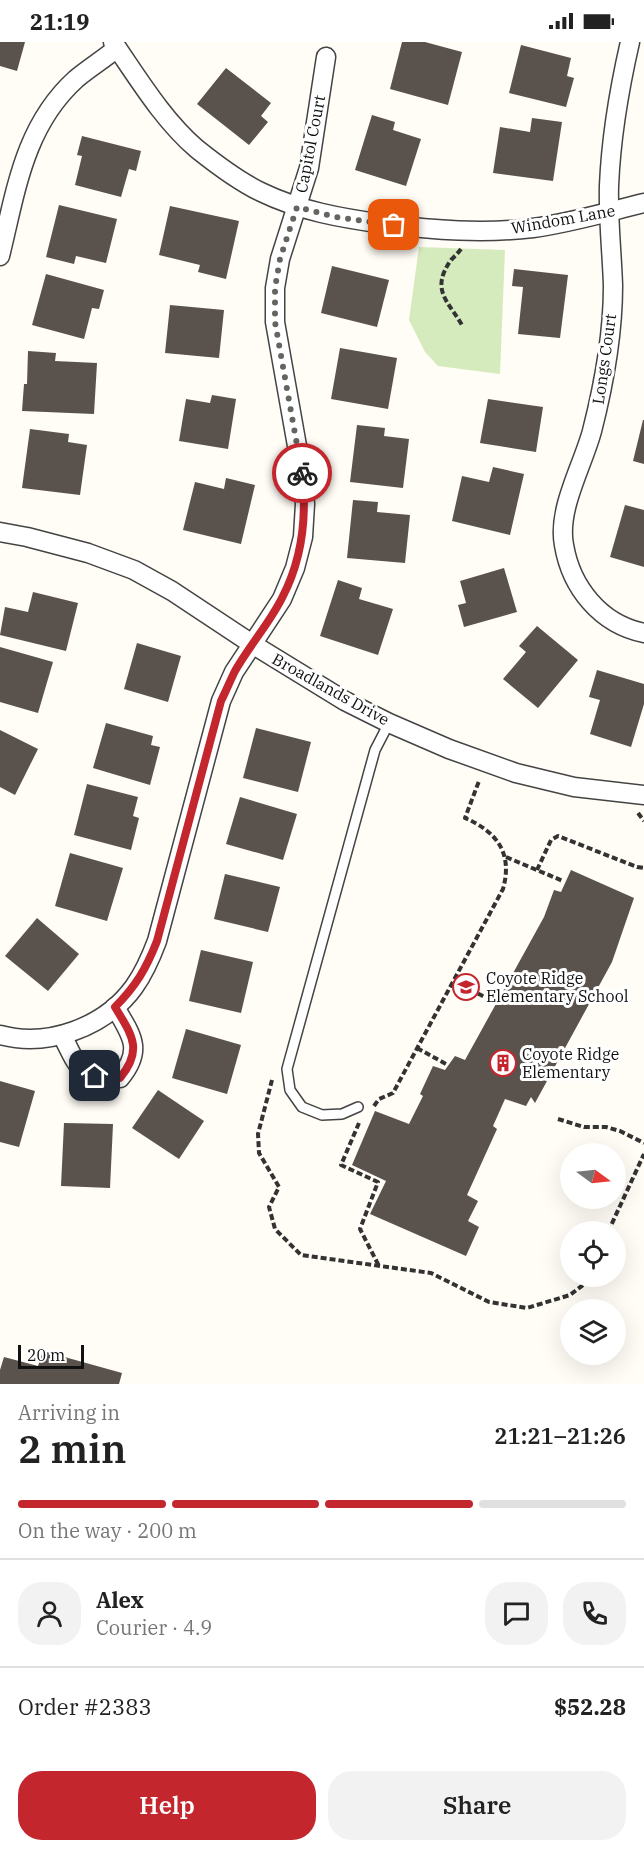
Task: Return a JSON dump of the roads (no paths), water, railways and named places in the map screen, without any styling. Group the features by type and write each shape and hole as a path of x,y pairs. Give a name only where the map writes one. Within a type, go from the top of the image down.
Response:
{"street":[{"name":"Longs Court","path":"630,42 620,88 611,153 610,212 613,288 609,346 590,440 564,515 563,541 568,566 578,588 593,606 612,621 644,633"},
{"name":"Windom Lane","path":"115,45 168,118 195,147 226,172 260,192 297,207 335,217 433,230 467,231 534,228 584,219 644,202"},
{"path":"0,256 23,160 37,129 55,101 115,45"},
{"name":"Capitol Court","path":"0,1035 36,1039 62,1035 87,1026 115,1007 133,988 148,965 157,941 221,701 234,672 282,599 295,568 303,537 305,504 302,474 275,322 275,288 280,259 309,168 326,57"},
{"name":"Broadlands Drive","path":"0,532 88,553 134,570 172,591 345,701 389,723 516,773 574,787 644,795"},
{"path":"62,1035 78,1066 95,1076 120,1078 130,1061 134,1048 133,1038 115,1007"}],"lane":[{"path":"358,1107 342,1114 322,1115 302,1107 290,1090 287,1069 375,750 389,723"}],"place":[{"name":"Coyote Ridge Elementary School","path":"466,987"},
{"name":"Coyote Ridge Elementary","path":"503,1063"}]}
